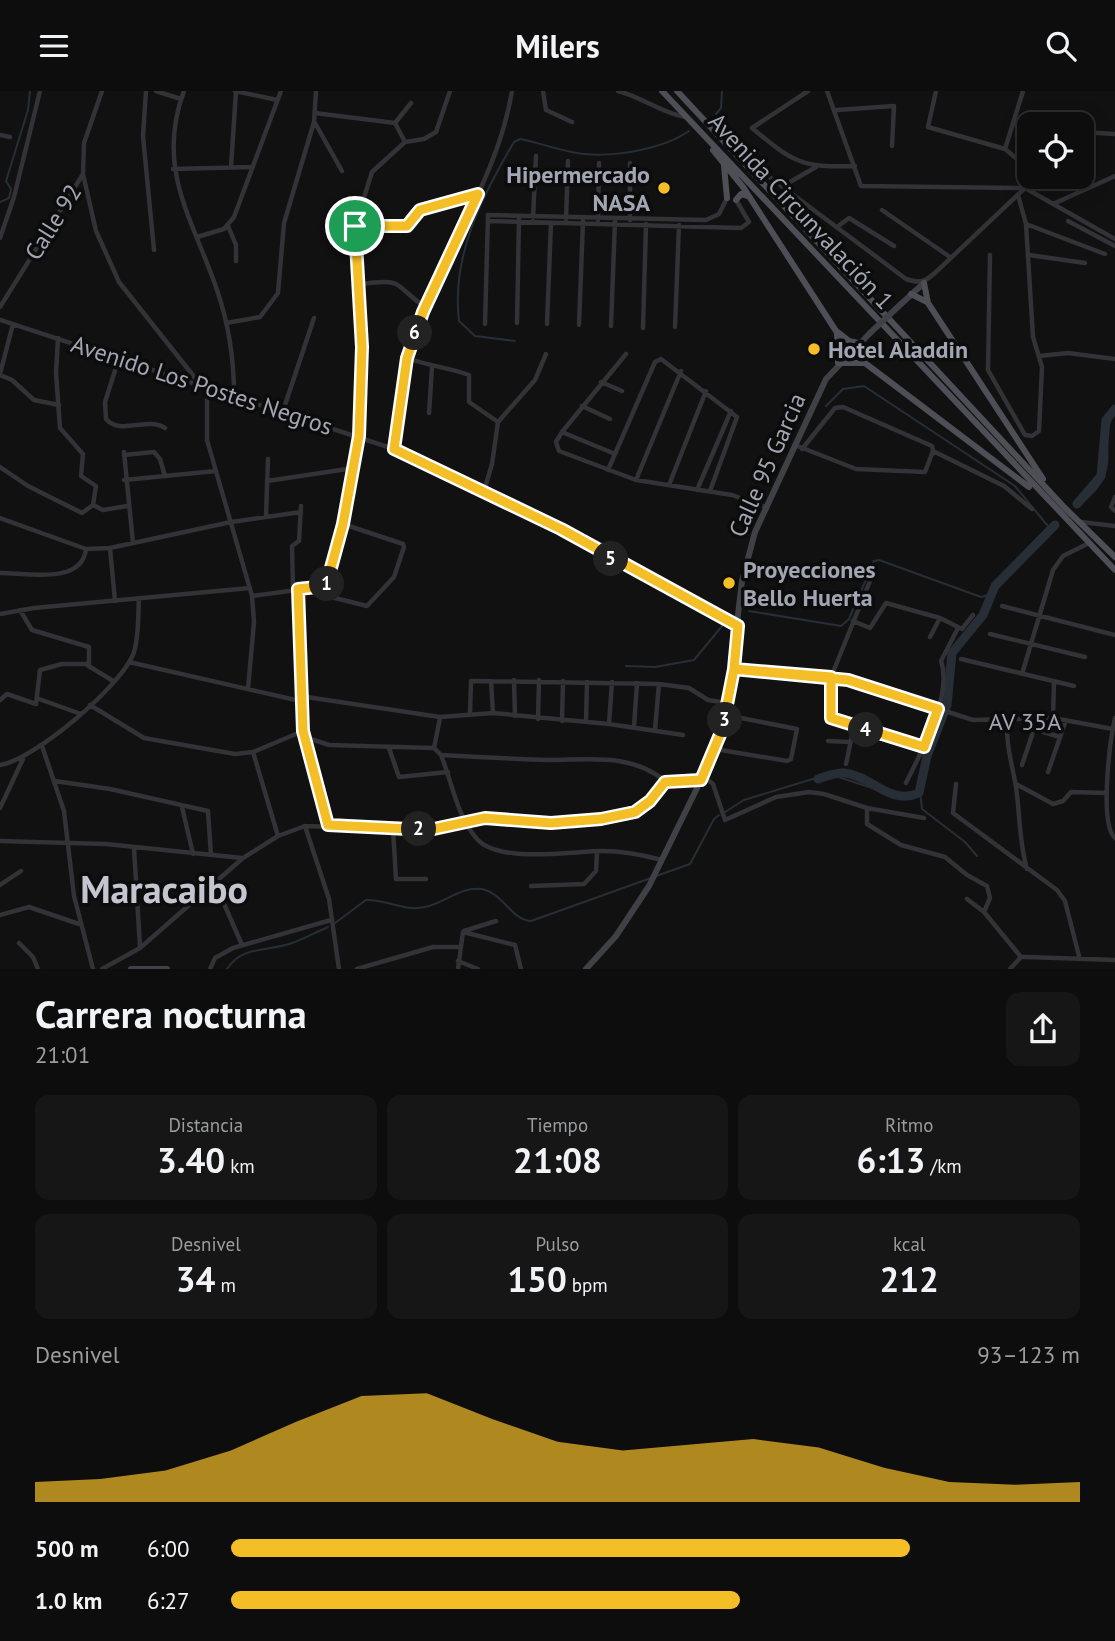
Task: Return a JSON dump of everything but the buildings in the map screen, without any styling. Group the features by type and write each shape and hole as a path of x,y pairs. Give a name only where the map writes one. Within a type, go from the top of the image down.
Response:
{"main road":[{"name":"Avenida Circunvalación 1","path":"662,91 1087,544 1115,570"},
{"name":"Avenida Circunvalación 1","path":"677,91 1078,521 1115,557"},
{"path":"698,130 749,197 836,331 839,340 838,363 865,363"},
{"path":"723,164 727,198"},
{"path":"736,200 741,194 749,197"},
{"path":"924,282 928,303"},
{"path":"911,294 921,296 928,303 1027,450 1049,490"},
{"path":"836,331 849,341 858,343 858,351 865,363 1042,496"}],"street":[{"path":"0,238 15,197 40,91"},
{"name":"Calle 92","path":"0,307 83,174 84,143 102,91"},
{"path":"146,91 142,136 154,250"},
{"path":"156,91 181,99"},
{"path":"184,91 173,139 173,169 226,323 234,355 234,395"},
{"path":"231,167 235,91 277,100"},
{"path":"236,261 236,245 229,226 281,91"},
{"path":"226,323 260,317 276,296 286,211 314,122 316,91"},
{"path":"343,524 403,544 404,547 394,577 367,606 331,597 326,586 343,524 359,436 360,284 355,226 372,172 405,142 424,139 436,132 450,91"},
{"path":"394,449 407,358 425,307 478,194 503,132 512,91"},
{"path":"543,91 545,110 572,123"},
{"path":"618,91 639,94 668,114 687,117"},
{"path":"808,91 752,128 794,160 816,167 855,166"},
{"path":"827,91 861,186 1017,188"},
{"path":"936,91 928,127 1005,149 1017,159"},
{"path":"1005,149 1023,91"},
{"path":"395,123 411,103"},
{"path":"836,110 894,106 892,146"},
{"path":"315,113 395,123"},
{"path":"314,122 342,171"},
{"path":"395,123 405,142"},
{"path":"1013,123 1017,124"},
{"path":"1094,133 1115,134"},
{"path":"0,135 10,137"},
{"path":"733,151 906,279 924,282 1024,189"},
{"path":"533,219 536,156"},
{"path":"566,220 568,161"},
{"path":"598,221 599,163"},
{"path":"630,163 630,222"},
{"path":"173,169 252,167"},
{"path":"783,186 816,167"},
{"path":"83,174 96,231 119,282 172,345 199,384"},
{"path":"1054,204 1115,176"},
{"path":"1027,189 1115,239"},
{"path":"355,226 407,226 420,210 478,194"},
{"path":"990,255 989,374 1028,437 1040,431 1042,367 1033,337 1030,255 1026,224 1018,195"},
{"path":"679,223 715,217 727,198"},
{"path":"488,222 533,219 746,226 747,216 736,200"},
{"path":"882,211 950,257"},
{"path":"485,324 488,215 502,219"},
{"path":"837,227 849,218 894,246"},
{"path":"517,323 519,219"},
{"path":"547,324 551,220"},
{"path":"579,325 583,221"},
{"path":"611,325 615,221"},
{"path":"1068,221 1115,246"},
{"path":"643,328 646,222"},
{"path":"675,327 679,223"},
{"path":"1026,224 1105,254"},
{"path":"197,237 229,226"},
{"path":"1030,255 1085,263"},
{"path":"906,279 911,294"},
{"path":"360,284 391,280 425,307"},
{"name":"Calle 95 Garcia","path":"586,969 616,936 649,885 715,749 726,715 734,669 748,556 766,507 825,379 858,343 924,282"},
{"path":"284,411 314,318"},
{"name":"Avenido Los Postes Negros","path":"0,320 394,449 561,529 738,626"},
{"path":"13,324 0,374 12,380 34,400 59,405"},
{"path":"0,467 28,487 82,513 93,505 96,486 81,476 84,456 61,431 56,373 58,338"},
{"path":"1039,356 1068,353 1115,359"},
{"path":"484,491 498,422 534,380 546,354"},
{"path":"626,354 562,432 556,442 559,451 636,480 739,497 766,507"},
{"path":"119,358 105,402 106,419 116,425 154,423 165,428"},
{"path":"407,358 432,367 442,365 469,375 469,402 498,422"},
{"path":"608,470 655,362 662,359 731,411 737,421 710,491"},
{"path":"429,413 432,367"},
{"path":"636,480 681,371"},
{"path":"601,382 622,391"},
{"path":"207,387 207,440 252,596 254,622 248,689"},
{"path":"669,485 706,391"},
{"path":"582,406 610,419"},
{"path":"795,445 802,449 856,469 925,472 933,451 932,446 841,406 835,408 802,449"},
{"path":"698,489 731,411"},
{"path":"562,432 615,454"},
{"path":"933,451 1004,486 1032,509"},
{"path":"133,543 124,480 124,454 154,452 160,459 165,476"},
{"path":"266,516 268,459"},
{"path":"267,481 354,468"},
{"path":"124,480 216,471"},
{"path":"1115,497 1111,507 1115,510"},
{"path":"93,505 103,510 127,506"},
{"path":"0,518 59,542 86,549 110,548 301,509 299,541 292,546 300,699 304,734 328,825"},
{"path":"1078,521 1115,526"},
{"path":"1022,674 1053,570 1063,556 1087,544"},
{"path":"110,548 115,601"},
{"path":"0,573 78,569 85,560 86,549"},
{"path":"872,576 831,677 830,715 833,720 924,747"},
{"path":"252,596 326,586"},
{"path":"0,614 250,588"},
{"path":"1,764 23,758 42,745 114,681 135,651 139,598"},
{"path":"853,621 870,628 886,603 940,618 958,628 966,628 973,615"},
{"path":"1002,606 1115,635"},
{"path":"20,610 32,630 89,647 87,665"},
{"path":"930,637 940,618"},
{"path":"906,783 940,710 945,673 941,661 958,628"},
{"path":"989,634 1085,657"},
{"path":"961,659 1074,686"},
{"path":"129,662 300,699 440,717 493,713 538,719 586,721 684,735"},
{"path":"0,699 7,694 34,704 39,699 38,672 43,668 62,664 87,665 114,681"},
{"name":"AV 35A","path":"734,669 831,677 973,720 1053,718 1112,729"},
{"path":"470,713 469,682 514,680 659,684 689,688 708,699 727,703"},
{"path":"514,680 515,716"},
{"path":"538,719 539,680"},
{"path":"491,681 493,713"},
{"path":"562,721 563,681"},
{"path":"610,724 612,682"},
{"path":"1053,718 1054,682"},
{"path":"586,721 587,683"},
{"path":"634,727 636,683"},
{"path":"655,730 659,684"},
{"path":"39,699 80,714"},
{"path":"90,705 144,738 235,754 253,752 304,734 329,745 434,748 441,755 465,823 479,842 511,853 597,852 662,860"},
{"path":"715,749 787,761 791,758 797,729 726,715"},
{"path":"434,748 440,717"},
{"path":"1115,718 1107,793 1108,829 1115,838"},
{"path":"1048,772 1066,720"},
{"path":"1007,721 1007,752 1015,784 1021,851 1027,869"},
{"path":"846,764 854,726"},
{"path":"1022,765 1034,729 1060,737"},
{"path":"828,741 850,742"},
{"path":"42,745 64,811 80,925 93,969"},
{"path":"389,748 399,777 447,772"},
{"path":"253,752 278,836"},
{"path":"441,755 603,758 620,760 665,782 702,778 713,784 725,820 772,799 803,792 824,794 867,808 924,818"},
{"path":"0,808 23,758"},
{"path":"55,781 110,789 208,811 211,855"},
{"path":"102,969 140,948 243,858 278,836 305,826 429,830 485,818 551,823 624,815 644,807 665,782"},
{"path":"956,784 953,813 1057,890 1065,901 1079,956"},
{"path":"1015,784 1053,804 1063,801 1070,792 1107,793"},
{"path":"182,806 193,853"},
{"path":"867,808 867,824 892,842 941,855 987,886 990,898 985,912"},
{"path":"305,826 329,899 339,969"},
{"path":"393,829 396,879 426,879"},
{"path":"0,841 134,847 243,858"},
{"path":"134,847 140,948"},
{"path":"1008,855 1021,851"},
{"path":"531,887 584,884 596,871 597,852"},
{"path":"0,885 21,871"},
{"path":"215,883 242,945"},
{"path":"967,899 985,912 1021,957"},
{"path":"0,915 29,907 80,925"},
{"path":"210,969 215,958 242,945 331,920"},
{"path":"463,932 496,921"},
{"path":"457,969 463,932"},
{"path":"463,932 515,945 521,969"},
{"path":"19,943 33,957 38,969"},
{"path":"357,969 433,947 461,947"},
{"path":"1010,969 1021,957 1079,956 1115,960"},
{"path":"458,961 478,969"},
{"path":"131,969 167,969"}],"waterway":[{"path":"0,202 9,198 11,189 6,181 28,110 30,91"},
{"path":"716,114 721,108 722,91"},
{"path":"515,341 475,336 459,321 458,297 464,250 480,205 514,142 520,139 576,153 597,155 653,147 689,131"},
{"path":"826,406 843,389 864,386 1015,486 1052,531"},
{"path":"1077,504 1101,476 1106,420 1115,409"},
{"path":"1079,506 1096,489 1104,476 1108,428 1115,412"},
{"path":"818,779 845,773 899,796 919,793 927,756 947,705 952,653 983,615 995,586 1055,525"},
{"path":"977,856 965,842 922,809 920,791 925,764 949,705 956,643 979,625 990,595 999,584 1035,545 1057,527"},
{"path":"749,611 841,626 849,619 874,561 879,560 981,597 988,595"},
{"path":"626,666 655,667 694,660 722,626"},
{"path":"725,812 744,800 829,774 903,798 920,791"},
{"path":"656,876 690,864 714,819 719,815"},
{"path":"335,923 366,900 417,908 474,889 489,891 518,916 531,921 651,878"},
{"path":"227,969 240,956 256,950 283,946 328,927"}],"place":[{"name":"Hipermercado NASA","path":"664,188"},
{"name":"Hotel Aladdin","path":"814,349"},
{"name":"Proyecciones Bello Huerta","path":"729,583"}],"district":[{"name":"Maracaibo","path":"164,888"}],"route":[{"path":"355,226 362,347 356,458 343,524 326,586 298,589 303,731 328,825 429,830 485,818 551,823 601,819 635,812 644,807 665,782 701,780 722,730 734,669 831,677 848,680 938,709 924,747 833,720 830,715 831,677 771,673 734,669 738,626 611,559 561,529 394,449 406,361 423,312 478,194 420,210 407,226 355,226"}]}
